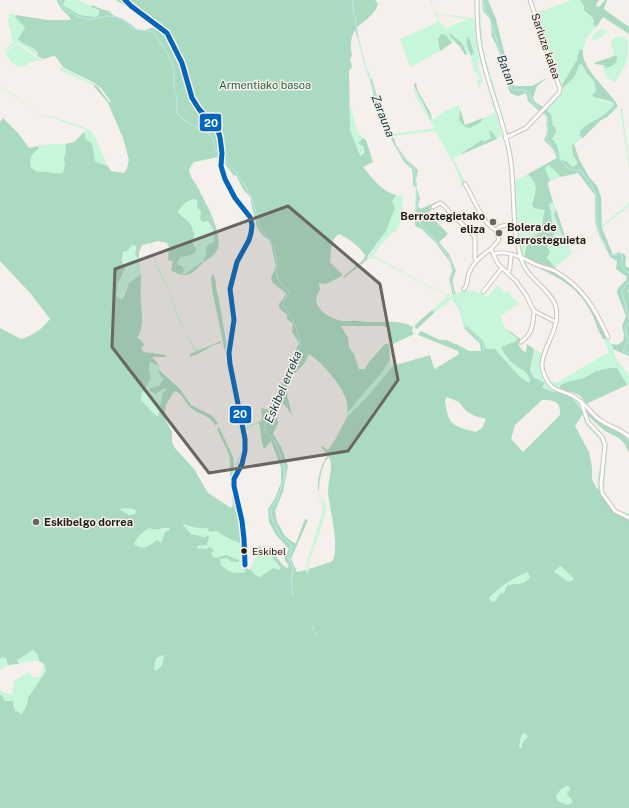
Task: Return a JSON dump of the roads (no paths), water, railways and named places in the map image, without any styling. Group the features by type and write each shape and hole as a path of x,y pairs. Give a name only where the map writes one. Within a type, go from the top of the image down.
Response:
{"street":[{"path":"125,0 167,33 170,38 182,62 192,98 199,109 218,131 221,143 221,166 225,180 238,202 250,217 252,225 249,240 237,262 230,290 234,320 229,354 230,364 245,439 245,451 242,464 234,479 234,486 244,535 245,565"},
{"path":"477,0 480,50 510,161 514,235 524,266 553,300 556,312 556,322 543,358 543,370 548,382 553,387 572,395 585,404 601,421 629,436"},
{"name":"Sarluze kalea","path":"505,138 526,128 559,93 560,89 530,0"},
{"path":"465,184 486,223 493,230 496,230"},
{"path":"433,208 440,203 442,204 475,237 474,253 476,261"},
{"path":"496,230 500,227 514,223"},
{"path":"496,230 499,240"},
{"path":"464,289 466,287 469,274 476,261 491,249 499,240 505,239"},
{"path":"491,249 498,264 516,281 526,295 534,311 532,329 527,338 521,342"},
{"path":"494,254 500,252 521,257 538,265 554,270 577,288 592,305 608,337"},
{"path":"508,274 511,255"},
{"path":"483,292 502,268"},
{"path":"534,311 556,322"},
{"path":"580,401 588,422 602,437 605,445 601,484 602,493 617,513 629,518"}],"waterway":[{"name":"Eskibel erreka","path":"60,0 62,7 81,17 94,19 113,16 121,19 131,27 153,31 173,64 177,112 183,119 210,135 216,151 221,156"},
{"name":"Zarauna","path":"352,0 354,14"},
{"name":"Batan","path":"483,0 512,90 529,92 532,102 541,110"},
{"name":"Zarauna","path":"355,16 356,28 364,62 387,130 396,148 414,169 419,222 449,258 453,268 450,281 454,294"},
{"name":"Batan","path":"543,112 548,121 547,138 564,164 570,169 580,170 590,183 595,193 597,223 603,243 609,253 613,255 621,253 622,267 629,274"},
{"name":"Eskibel erreka","path":"223,158 237,173 251,196 260,227 274,246 277,261 277,278 289,292 283,305 294,322 300,339 300,347 295,362 284,384 279,400 269,414 265,423 265,431 275,442 285,471 277,500 271,509 272,518 279,534 291,545 292,548 289,559 293,569 291,583 293,597"},
{"name":"Batan","path":"629,281 622,292 629,320"},
{"name":"Zarauna","path":"455,297 455,301 459,307 465,326 484,346 483,352"},
{"name":"Batan","path":"629,322 625,327 628,341 623,351 629,354"},
{"path":"313,626 313,630 316,635"}],"place":[{"name":"Berroztegietako eliza","path":"493,222"},
{"name":"Bolera de Berrosteguieta","path":"499,233"},
{"name":"Eskibelgo dorrea","path":"36,522"},
{"name":"Eskibel","path":"244,551"}],"park label":[{"name":"Armentiako basoa","path":"265,85"}]}
